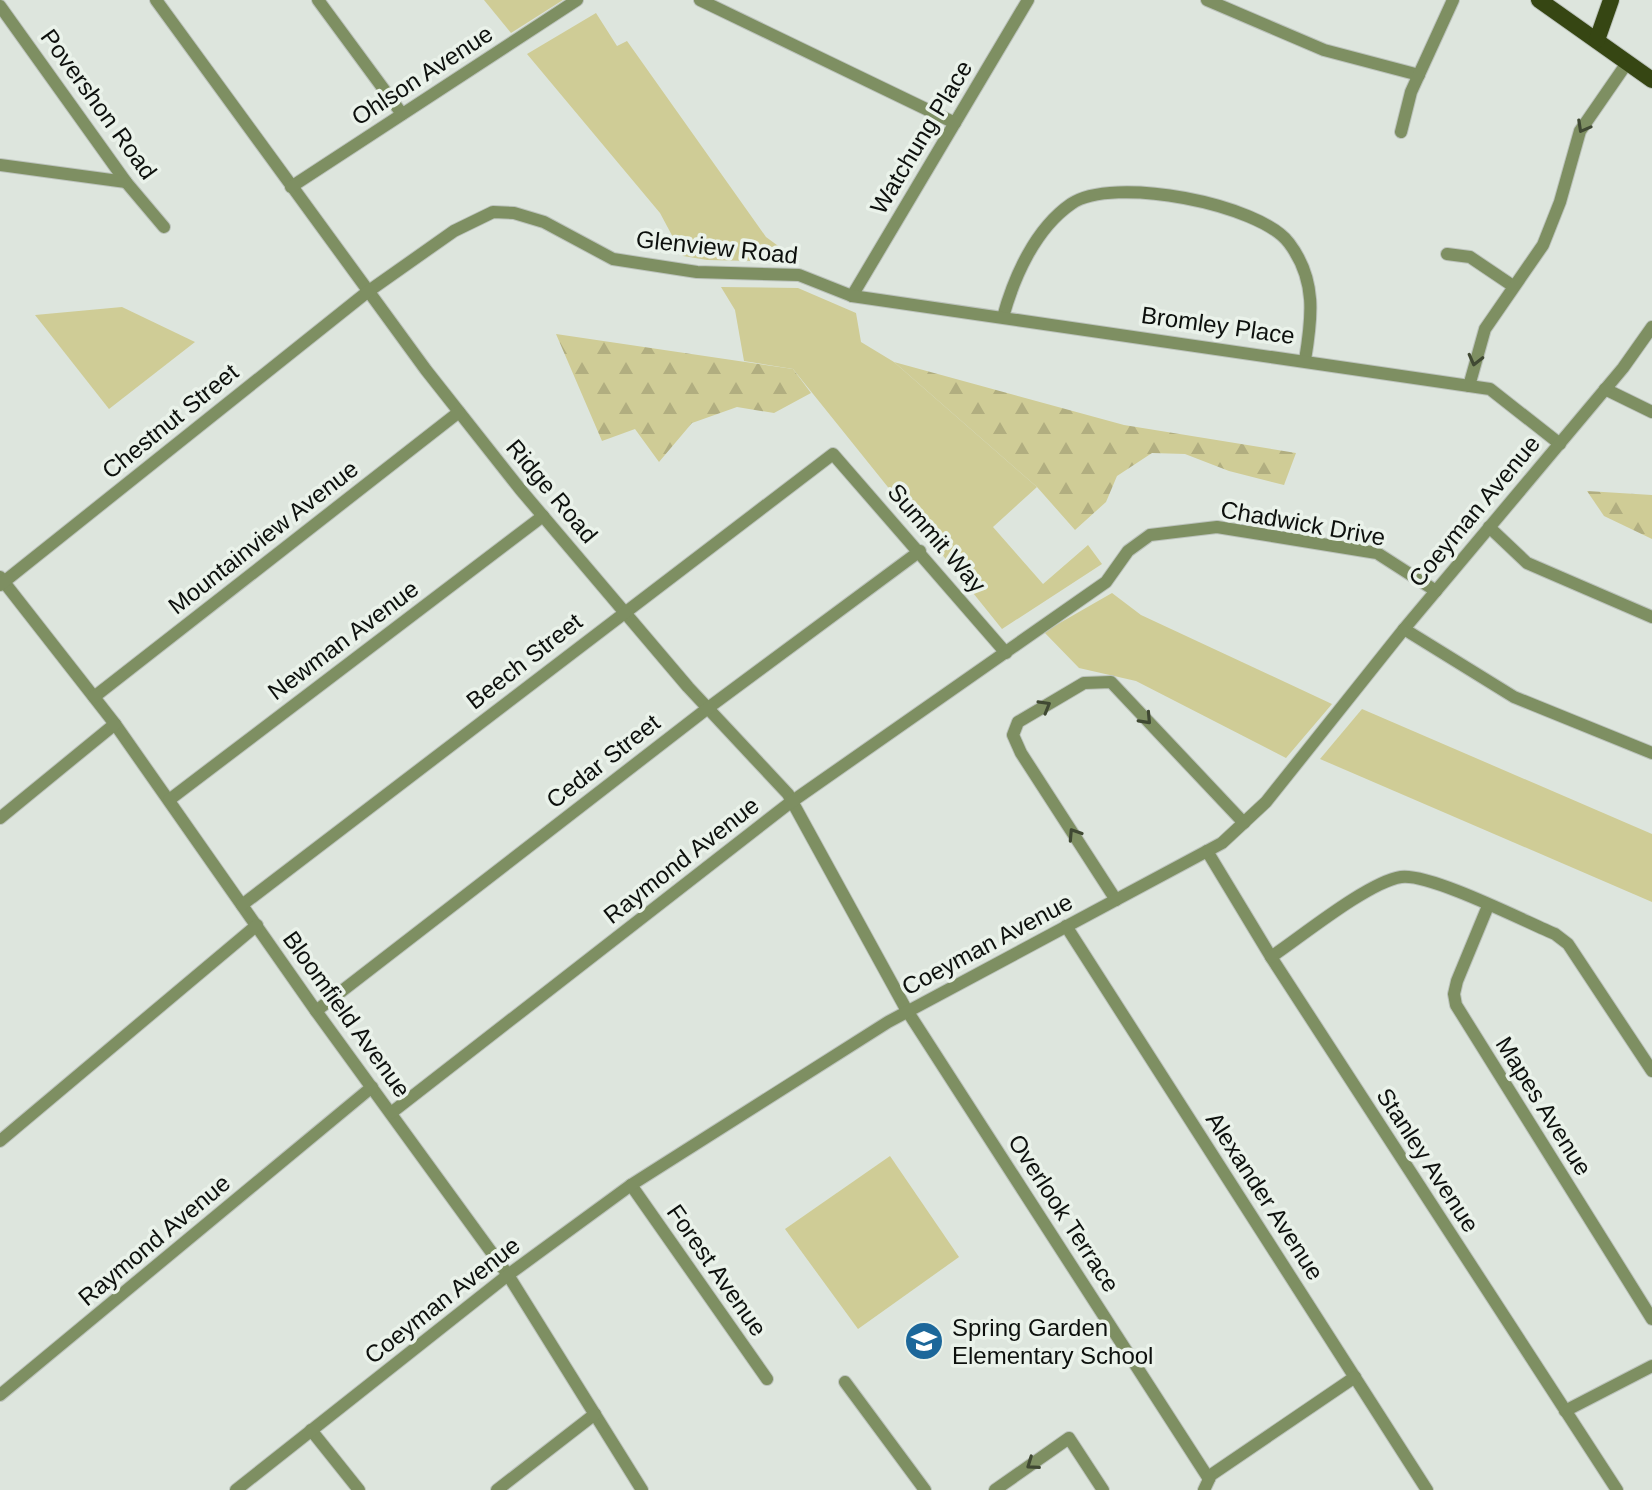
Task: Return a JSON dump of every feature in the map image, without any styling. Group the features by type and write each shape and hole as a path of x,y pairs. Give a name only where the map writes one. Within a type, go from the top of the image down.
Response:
{"main road":[{"path":"1539,0 1652,80"},
{"path":"1597,40 1611,0"}],"street":[{"name":"Ridge Road","path":"156,0 459,412 624,611 793,801 908,1011"},
{"path":"318,0 402,114"},
{"name":"Ohlson Avenue","path":"291,187 577,0"},
{"path":"700,0 955,123"},
{"name":"Watchung Place","path":"852,296 1028,0"},
{"path":"1207,0 1324,50 1419,75"},
{"path":"1401,132 1419,75 1453,0"},
{"name":"Povershon Road","path":"0,6 126,182 164,227"},
{"path":"1469,386 1485,329 1543,245 1560,202 1580,131 1627,63"},
{"path":"0,165 126,182"},
{"path":"1003,317 1030,253 1073,202 1123,193 1174,194 1200,199 1271,228 1287,239 1305,272 1312,297 1305,360"},
{"name":"Glenview Road","path":"368,291 454,231 493,212 514,213 544,222 613,259 697,272 799,275 852,296"},
{"path":"1447,254 1470,257 1513,286"},
{"name":"Chestnut Street","path":"2,581 368,291"},
{"name":"Bromley Place","path":"852,296 1490,389 1560,444"},
{"name":"Coeyman Avenue","path":"236,1490 508,1275 631,1185 908,1011 1207,851 1244,823 1266,802 1404,629 1605,389 1652,327"},
{"path":"1605,389 1652,412"},
{"name":"Mountainview Avenue","path":"94,697 459,412"},
{"name":"Summit Way","path":"833,454 1006,653"},
{"name":"Beech Street","path":"242,905 833,454"},
{"name":"Newman Avenue","path":"169,800 543,516"},
{"name":"Chadwick Drive","path":"1006,653 1106,582 1128,551 1150,535 1183,529 1217,527 1377,553 1436,591"},
{"path":"1489,527 1527,563 1652,617"},
{"name":"Cedar Street","path":"316,1011 708,708 920,551"},
{"name":"Bloomfield Avenue","path":"2,581 115,724 316,1011 508,1275 642,1490"},
{"path":"1404,629 1514,697 1652,753"},
{"name":"Raymond Avenue","path":"391,1113 793,801 1006,653"},
{"path":"1116,900 1013,735 1018,722 1084,683 1111,682 1244,823"},
{"path":"0,818 115,724"},
{"name":"Stanley Avenue","path":"1207,851 1271,957 1617,1490"},
{"path":"1271,957 1383,882 1411,877 1435,884 1555,934 1568,944 1652,1071"},
{"name":"Mapes Avenue","path":"1488,906 1457,981 1454,994 1456,1005 1652,1319"},
{"path":"0,1141 257,925"},
{"name":"Alexander Avenue","path":"1066,926 1427,1490"},
{"name":"Overlook Terrace","path":"908,1011 1207,1484"},
{"name":"Raymond Avenue","path":"0,1395 372,1087"},
{"name":"Forest Avenue","path":"631,1185 767,1379"},
{"path":"1565,1411 1652,1366"},
{"path":"1207,1484 1355,1377"},
{"path":"845,1382 925,1490"},
{"path":"497,1490 595,1414"},
{"path":"311,1430 359,1490"},
{"path":"995,1490 1069,1438 1103,1490"}],"green space":[{"path":"484,0 563,0 511,33"},
{"path":"596,13 617,46 627,41 766,237 800,262 707,260 683,256 660,213 527,54"},
{"path":"721,287 798,288 856,313 861,342 894,362 1037,487 993,527 1043,584 1088,545 1102,564 1002,629 793,369 744,361 735,310"},
{"path":"122,307 195,342 109,409 35,315"},
{"path":"556,334 793,369 811,393 774,413 737,407 692,423 659,462 635,429 602,441"},
{"path":"894,362 1124,425 1296,453 1284,485 1229,471 1185,454 1152,453 1117,476 1106,502 1075,530 1037,487"},
{"path":"1587,491 1652,495 1652,539 1604,516"},
{"path":"1112,593 1141,615 1332,704 1286,758 1136,681 1079,668 1044,632"},
{"path":"1362,709 1652,834 1652,902 1320,759"},
{"path":"890,1156 959,1257 858,1329 785,1229"}],"place":[{"name":"Spring Garden Elementary School","path":"924,1341"}]}
